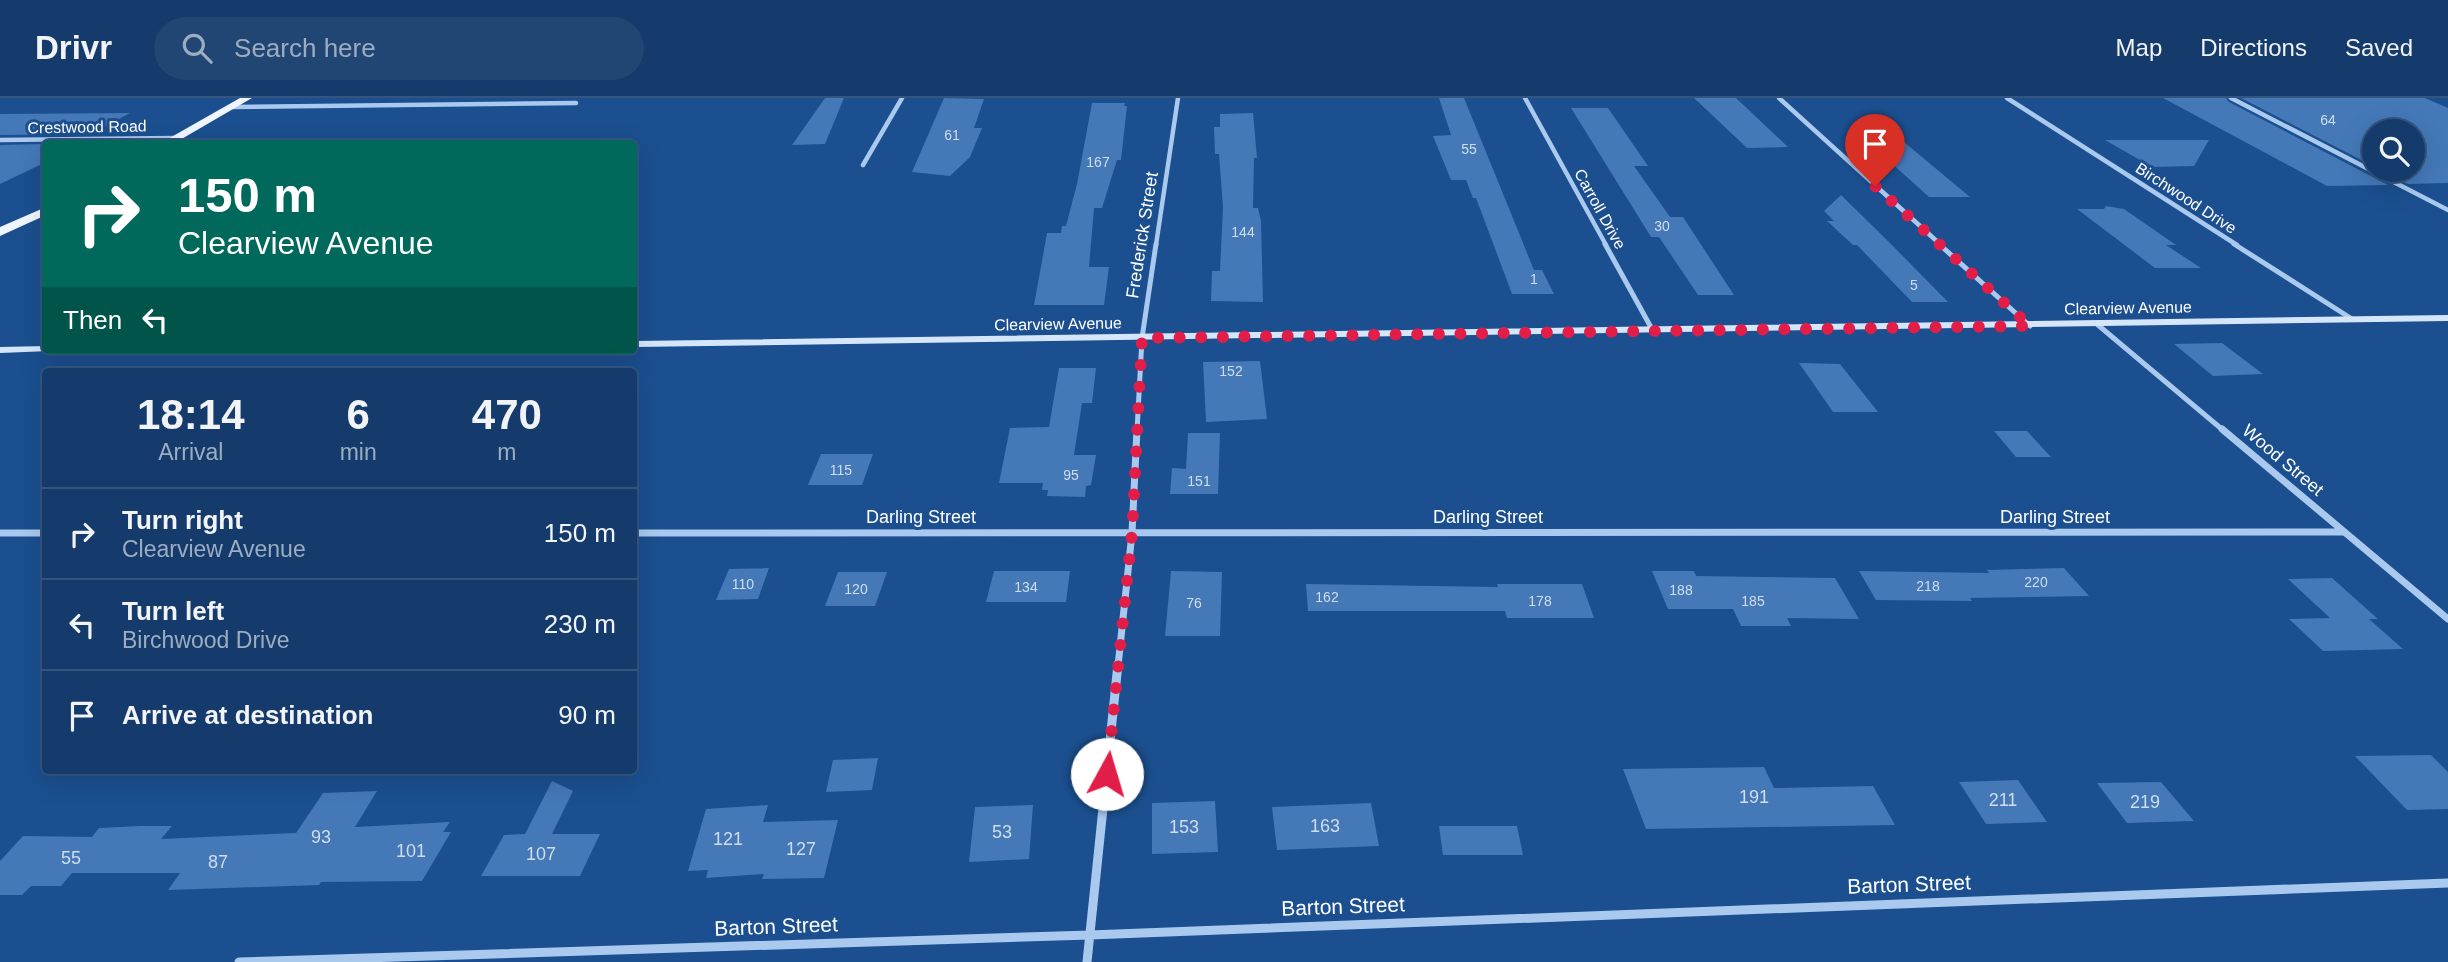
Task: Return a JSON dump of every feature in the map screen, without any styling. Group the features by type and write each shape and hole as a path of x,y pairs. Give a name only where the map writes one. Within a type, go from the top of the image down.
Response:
{"main road":[{"path":"171,140 247,98"},
{"path":"0,232 42,212"}],"street":[{"path":"863,165 902,98"},
{"name":"Frederick Street","path":"1087,962 1132,533 1142,338 1178,98"},
{"name":"Carroll Drive","path":"1525,98 1653,331"},
{"path":"1779,98 2030,326"},
{"name":"Birchwood Drive","path":"2007,98 2352,319"},
{"path":"2231,98 2448,210"},
{"path":"231,107 576,103"},
{"name":"Crestwood Road","path":"0,140 42,140"},
{"name":"Clearview Avenue","path":"637,344 2448,318"},
{"name":"Wood Street","path":"2098,324 2448,619"},
{"path":"0,350 42,349"},
{"name":"Darling Street","path":"637,533 2343,532"},
{"path":"0,533 42,533"},
{"name":"Barton Street","path":"239,962 1090,935 2448,883"}],"building":[{"path":"825,98 844,98 825,144 792,145"},
{"path":"944,98 984,99 974,128 982,128 970,157 950,176 912,172"},
{"path":"1439,98 1464,98 1534,270 1542,270 1554,294 1512,294 1476,198 1473,198 1466,180 1451,180 1433,136 1451,135"},
{"path":"1694,98 1736,98 1788,147 1747,148"},
{"path":"2163,98 2226,98 2362,171 2362,182 2382,182 2388,185 2327,186"},
{"path":"2241,98 2425,98 2448,108 2448,183 2404,182 2425,182 2425,119 2362,119 2362,160"},
{"path":"1092,103 1125,103 1124,106 1127,106 1121,160 1117,160 1102,208 1094,208 1089,267 1109,267 1104,305 1034,305 1047,233 1061,233 1062,226 1066,226"},
{"path":"1571,108 1608,108 1648,166 1634,166 1670,217 1683,217 1734,295 1698,295 1659,237 1651,237"},
{"path":"130,113 91,134 0,135 0,114"},
{"path":"1253,113 1257,158 1254,158 1253,208 1258,208 1261,221 1263,302 1211,301 1212,271 1220,271 1223,207 1214,127 1220,127 1220,114"},
{"path":"2105,140 2209,140 2194,166 2152,167"},
{"path":"1868,142 1904,142 1970,197 1929,197"},
{"path":"42,144 42,164 0,184 0,145"},
{"path":"1841,195 1948,302 1912,302 1857,245 1853,245 1827,221 1834,221 1824,211"},
{"path":"2106,206 2124,209 2176,245 2166,245 2201,268 2155,268 2077,209 2104,209"},
{"path":"2222,343 2263,374 2213,376 2174,344"},
{"path":"1260,361 1267,419 1206,422 1203,362"},
{"path":"1799,363 1840,364 1878,412 1833,412"},
{"path":"1059,368 1096,368 1092,403 1082,403 1074,455 1096,455 1091,485 1086,486 1085,497 1047,496 1048,490 1042,490 1043,483 999,483 1010,428 1049,427"},
{"path":"1994,431 2027,431 2051,457 2016,457"},
{"path":"1188,433 1220,433 1218,494 1170,494 1172,468 1186,469"},
{"path":"821,454 873,454 862,485 808,485"},
{"path":"769,568 758,599 716,600 729,569"},
{"path":"2064,568 2089,596 1970,598 1972,601 1876,600 1859,571 1989,573 1987,570"},
{"path":"994,571 1070,571 1066,602 986,602"},
{"path":"1171,571 1222,572 1220,636 1165,636"},
{"path":"1652,571 1694,571 1696,576 1835,578 1859,619 1787,618 1791,626 1741,626 1733,609 1668,609"},
{"path":"838,572 887,572 875,606 825,606"},
{"path":"2332,578 2378,619 2369,619 2403,649 2323,651 2289,619 2330,618 2288,579"},
{"path":"1306,584 1498,587 1497,584 1582,584 1594,618 1507,618 1505,611 1308,611"},
{"path":"2431,755 2448,772 2448,809 2407,810 2355,756"},
{"path":"878,758 872,790 826,792 833,760"},
{"path":"1764,767 1774,788 1873,786 1895,825 1646,829 1623,769"},
{"path":"2018,780 2047,822 1986,824 1959,782"},
{"path":"552,781 573,791 552,834 600,834 580,876 481,876 504,835 525,834"},
{"path":"2161,782 2194,821 2127,823 2097,783"},
{"path":"377,791 355,827 450,822 443,832 451,832 422,881 321,882 319,885 168,890 180,873 72,873 61,886 31,886 22,895 0,895 0,861 23,836 92,837 99,828 140,826 172,826 161,839 296,833 323,793"},
{"path":"1215,801 1218,852 1152,854 1152,803"},
{"path":"1371,803 1379,846 1277,850 1272,807"},
{"path":"768,805 763,822 838,820 824,878 762,879 764,874 706,878 708,870 688,871 706,809"},
{"path":"1033,805 1029,859 969,862 975,807"},
{"path":"1439,826 1517,826 1523,855 1443,855"}],"route":[{"path":"1107,774 1132,533 1142,338 2030,326 1875,186"}]}
